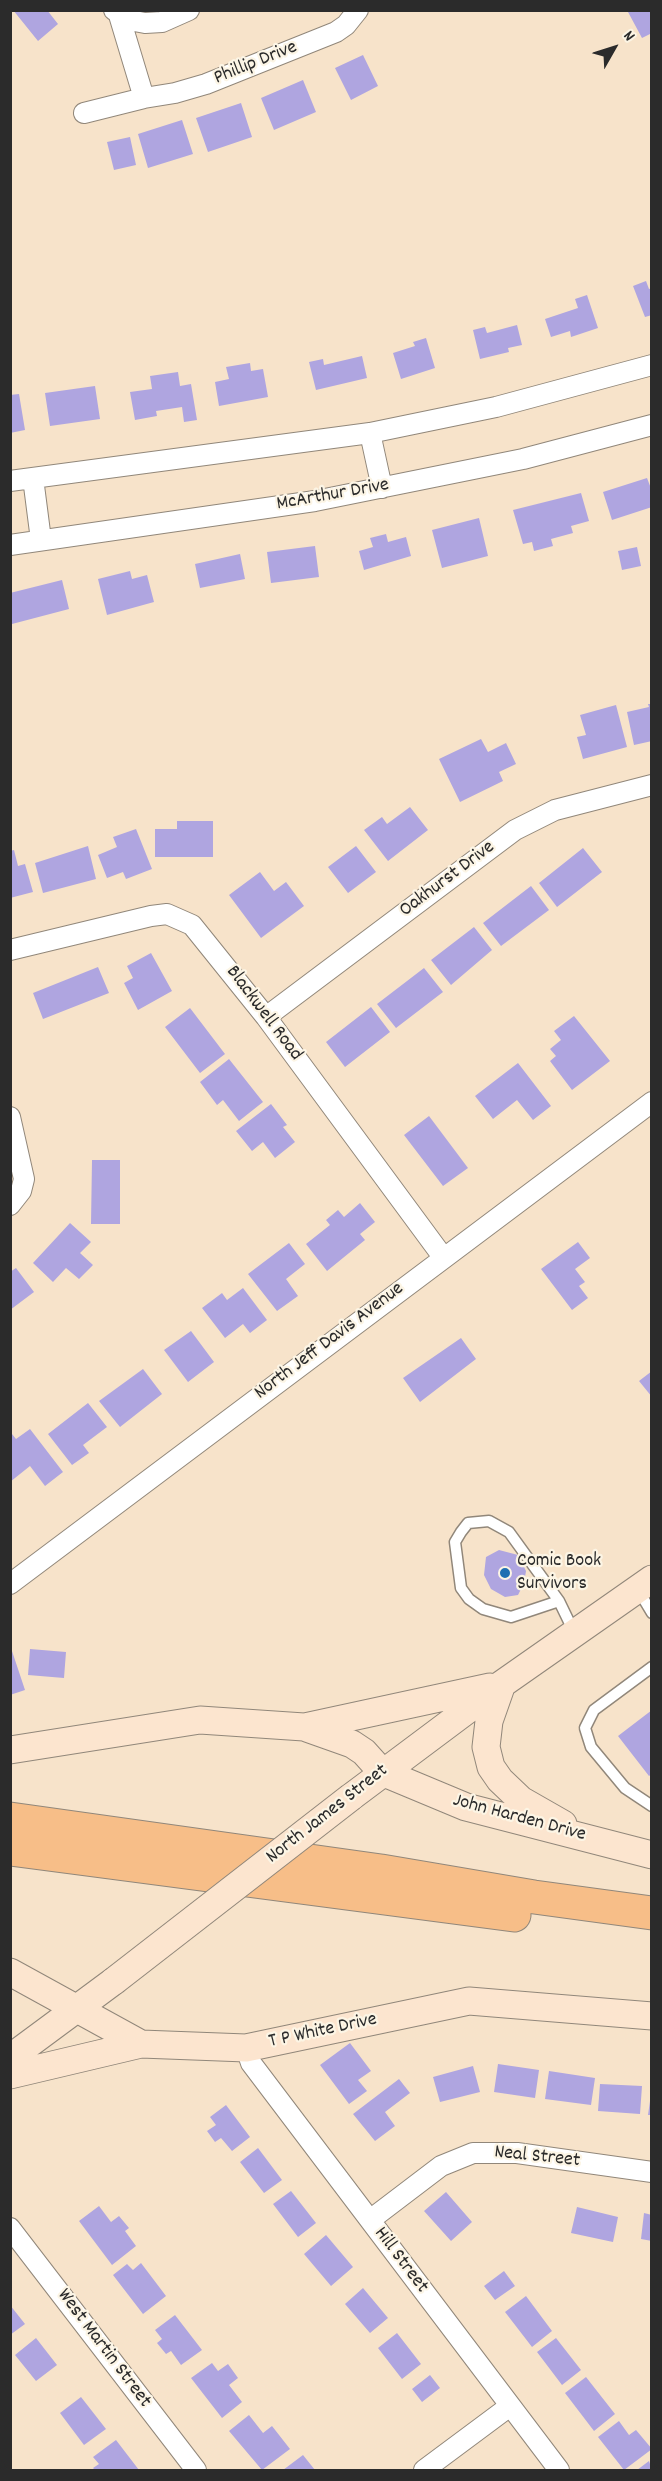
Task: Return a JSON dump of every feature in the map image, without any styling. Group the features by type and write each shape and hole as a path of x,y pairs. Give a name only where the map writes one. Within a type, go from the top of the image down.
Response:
{"highway":[{"path":"10,1819 381,1871 534,1897 651,1913"},
{"path":"10,1849 651,1933"}],"main road":[{"name":"North James Street","path":"10,2058 114,1981 382,1772 644,1583"},
{"path":"304,1727 502,1684"},
{"path":"502,1684 489,1721 486,1747 491,1767 500,1780 521,1800 584,1836"},
{"name":"John Harden Drive","path":"10,1750 200,1720 304,1727 352,1744 364,1752 382,1772 484,1813 584,1836 651,1855"},
{"name":"T P White Drive","path":"10,1972 141,2044 246,2048 469,2001 651,2016"},
{"path":"10,2075 141,2044"}],"street":[{"path":"117,13 146,23 162,22 189,10"},
{"name":"Phillip Drive","path":"84,113 206,84 336,32 346,25 357,10"},
{"path":"117,13 144,98"},
{"path":"10,482 370,433 496,407 651,365"},
{"name":"McArthur Drive","path":"10,544 315,501 382,489 523,459 651,425"},
{"path":"370,433 382,489"},
{"path":"33,478 41,540"},
{"name":"Oakhurst Drive","path":"266,1017 515,830 555,810 651,785"},
{"name":"Blackwell Road","path":"10,950 151,916 167,914 192,925 266,1017 443,1257"},
{"name":"North Jeff Davis Avenue","path":"10,1584 651,1102"},
{"path":"10,1117 24,1179 21,1191 10,1205"},
{"name":"Hill Street","path":"246,2048 251,2063 559,2470"},
{"name":"Neal Street","path":"370,2220 441,2166 473,2153 517,2153 651,2172"},
{"name":"West Martin Street","path":"10,2228 195,2470"},
{"path":"424,2470 510,2406"}],"lane":[{"path":"559,1601 511,1617 483,1609 469,1599 461,1587 455,1542 468,1523 489,1521 509,1532 559,1601 574,1632"},
{"path":"644,1583 651,1612"},
{"path":"651,1666 594,1710 585,1728 591,1747 625,1788 651,1806"}],"building":[{"path":"13,10 47,10 58,24 38,41"},
{"path":"652,10 652,33 642,38 628,12"},
{"path":"363,55 378,86 351,100 335,68"},
{"path":"303,80 316,112 274,130 261,98"},
{"path":"241,103 252,137 208,152 196,118"},
{"path":"182,120 193,154 148,168 138,134"},
{"path":"130,137 136,165 114,170 107,142"},
{"path":"646,281 649,289 652,288 652,315 645,317 633,286"},
{"path":"587,295 598,328 571,337 570,331 551,337 545,319 578,308 575,299"},
{"path":"517,325 522,345 508,348 509,352 480,359 473,330 485,327 487,333"},
{"path":"426,338 435,368 401,379 393,353 415,346 413,342"},
{"path":"362,356 367,378 316,390 309,362 323,359 324,365"},
{"path":"250,363 251,371 263,369 268,397 219,406 215,382 229,379 226,367"},
{"path":"178,372 180,386 191,384 197,420 184,422 182,407 156,411 157,416 135,420 130,392 152,389 150,376"},
{"path":"95,386 100,419 50,426 45,393"},
{"path":"19,394 25,430 10,433 10,395"},
{"path":"647,478 652,491 652,507 612,520 603,492"},
{"path":"581,493 589,521 571,526 573,533 551,539 553,546 534,551 532,542 523,544 513,510"},
{"path":"479,518 488,556 442,568 432,530"},
{"path":"386,534 388,542 406,537 411,556 364,570 359,551 373,547 370,538"},
{"path":"315,546 319,577 271,583 267,552"},
{"path":"637,547 641,566 622,570 618,551"},
{"path":"240,554 245,579 200,588 195,564"},
{"path":"130,571 132,579 147,575 154,602 107,615 98,579"},
{"path":"62,580 69,609 12,624 10,593"},
{"path":"648,704 652,704 652,741 634,745 627,712 649,707"},
{"path":"616,705 627,747 583,759 577,737 586,735 580,715"},
{"path":"481,739 488,752 506,743 516,764 499,772 503,781 460,802 439,759"},
{"path":"410,807 428,830 388,861 364,830 382,817 387,824"},
{"path":"177,821 213,821 213,857 155,857 155,829 177,829"},
{"path":"136,829 152,869 126,879 123,872 107,878 98,855 117,847 113,837"},
{"path":"88,846 96,879 43,893 35,863"},
{"path":"356,846 376,872 348,893 328,867"},
{"path":"583,848 602,872 557,907 539,883"},
{"path":"14,850 18,866 25,864 33,892 10,898 10,851"},
{"path":"260,872 274,891 286,882 304,906 261,938 229,895"},
{"path":"531,886 549,910 501,946 483,923"},
{"path":"474,927 492,950 451,985 431,960"},
{"path":"151,953 172,991 138,1010 124,983 133,978 127,966"},
{"path":"98,967 109,993 43,1019 33,993"},
{"path":"424,968 443,992 396,1028 377,1004"},
{"path":"371,1007 390,1032 345,1067 326,1042"},
{"path":"190,1008 225,1054 200,1073 165,1027"},
{"path":"574,1016 610,1061 572,1090 550,1061 556,1056 550,1049 561,1040 554,1031"},
{"path":"229,1059 263,1102 239,1121 223,1100 217,1105 200,1082"},
{"path":"518,1063 551,1106 533,1120 517,1100 493,1119 475,1096"},
{"path":"271,1104 287,1125 283,1127 295,1142 275,1158 263,1142 252,1151 236,1131"},
{"path":"429,1116 468,1168 443,1186 404,1135"},
{"path":"92,1160 120,1160 120,1224 91,1224"},
{"path":"360,1203 375,1222 360,1234 365,1240 327,1271 306,1244 330,1225 326,1220 338,1210 344,1217"},
{"path":"70,1223 91,1242 80,1253 93,1265 79,1279 66,1268 53,1282 33,1263"},
{"path":"578,1242 590,1258 575,1269 585,1282 579,1286 588,1298 572,1310 541,1269"},
{"path":"289,1243 305,1264 286,1279 298,1296 277,1311 248,1274"},
{"path":"16,1268 34,1292 10,1310 10,1272"},
{"path":"243,1288 267,1320 250,1333 243,1324 225,1338 202,1308 222,1293 227,1300"},
{"path":"191,1331 214,1362 188,1382 164,1350"},
{"path":"461,1338 476,1359 420,1402 403,1378"},
{"path":"143,1369 162,1394 120,1427 99,1401"},
{"path":"652,1371 652,1397 639,1381"},
{"path":"88,1403 107,1427 83,1445 89,1453 72,1465 48,1434"},
{"path":"30,1429 63,1472 45,1486 30,1466 10,1482 10,1436 12,1434 16,1439"},
{"name":"Comic Book Survivors","path":"499,1550 518,1555 526,1571 524,1583 518,1595 505,1597 491,1589 484,1575 486,1557"},
{"path":"10,1645 25,1690 10,1695"},
{"path":"30,1649 66,1652 64,1678 28,1675"},
{"path":"652,1710 652,1774 649,1776 618,1736"},
{"path":"350,2043 371,2071 358,2080 367,2091 349,2104 320,2065"},
{"path":"498,2064 539,2070 535,2098 494,2092"},
{"path":"473,2066 480,2092 440,2102 433,2077"},
{"path":"549,2071 595,2078 591,2105 545,2099"},
{"path":"399,2079 410,2093 385,2112 395,2126 375,2141 353,2114"},
{"path":"600,2084 642,2086 640,2114 598,2111"},
{"path":"650,2101 652,2101 652,2115 648,2115"},
{"path":"226,2105 250,2137 232,2151 221,2138 215,2142 207,2131 216,2125 210,2117"},
{"path":"258,2148 282,2180 264,2193 240,2162"},
{"path":"291,2191 316,2223 298,2237 273,2204"},
{"path":"446,2192 472,2222 451,2241 424,2211"},
{"path":"99,2206 111,2222 119,2216 129,2228 125,2231 136,2246 112,2265 79,2221"},
{"path":"577,2207 618,2217 613,2242 571,2233"},
{"path":"644,2213 652,2215 652,2241 641,2239"},
{"path":"326,2235 353,2267 331,2286 304,2254"},
{"path":"141,2263 166,2296 143,2314 113,2275 127,2264 133,2270"},
{"path":"504,2271 515,2286 495,2300 484,2286"},
{"path":"363,2288 388,2318 370,2333 345,2304"},
{"path":"526,2296 552,2331 532,2347 505,2312"},
{"path":"10,2305 25,2324 10,2335"},
{"path":"175,2315 202,2350 181,2365 171,2351 166,2354 157,2343 162,2339 155,2330"},
{"path":"397,2333 421,2364 402,2379 378,2348"},
{"path":"36,2338 57,2365 36,2381 15,2355"},
{"path":"556,2338 581,2370 562,2385 537,2352"},
{"path":"212,2363 218,2371 228,2364 238,2378 229,2385 242,2402 222,2418 191,2378"},
{"path":"430,2375 440,2388 422,2402 412,2389"},
{"path":"586,2377 615,2414 594,2431 565,2393"},
{"path":"81,2397 106,2429 84,2445 60,2413"},
{"path":"249,2415 263,2433 272,2426 290,2449 262,2470 229,2431"},
{"path":"619,2421 629,2435 636,2430 652,2449 624,2470 598,2437"},
{"path":"116,2440 139,2470 95,2470 93,2468 99,2464 93,2457"},
{"path":"303,2455 315,2470 283,2470"},
{"path":"649,2461 652,2470 637,2470"}],"place":[{"name":"Comic Book Survivors","path":"505,1573"}]}
